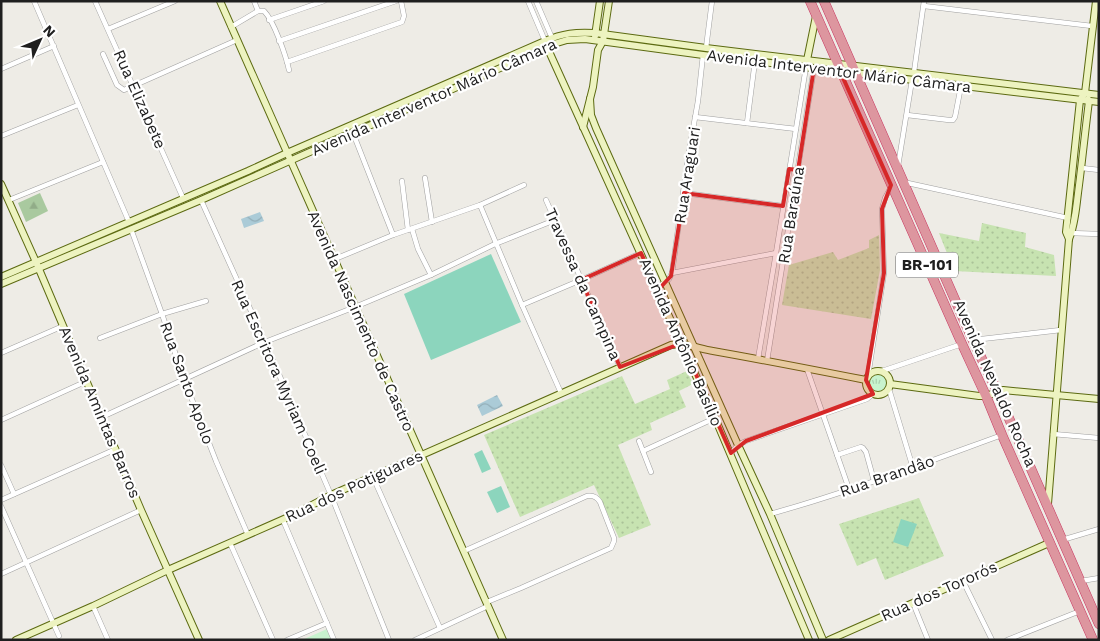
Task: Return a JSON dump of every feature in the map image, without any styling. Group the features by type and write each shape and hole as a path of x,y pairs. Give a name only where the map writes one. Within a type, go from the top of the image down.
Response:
{"highway":[{"name":"Avenida Nevaldo Rocha","path":"810,1 1093,640"},
{"name":"Avenida Nevaldo Rocha","path":"824,1 1099,624"}],"main road":[{"name":"Avenida Nascimento de Castro","path":"220,1 335,259 355,307 356,317 421,455 504,640"},
{"path":"598,50 595,37 600,1"},
{"path":"583,127 593,87 598,50 603,38 609,1"},
{"path":"1069,235 1068,218 1080,100 1085,93 1096,5"},
{"name":"Rua Baraúna","path":"806,64 816,16"},
{"name":"Avenida Interventor Mário Câmara","path":"546,44 552,38 572,33 603,38 706,48 806,64 814,68 839,67"},
{"name":"Avenida Interventor Mário Câmara","path":"1,284 37,265 130,225 184,198 450,83 546,44 595,37"},
{"name":"Avenida Interventor Mário Câmara","path":"603,38 703,55 839,67 912,80 1099,102"},
{"name":"Avenida Antônio Basílio","path":"546,44 715,418 809,640"},
{"name":"Avenida Interventor Mário Câmara","path":"853,69 914,72 1099,95"},
{"name":"Avenida Interventor Mário Câmara","path":"130,225 200,200 353,133 450,83"},
{"path":"1047,508 1069,235 1082,168 1089,101 1085,93"},
{"name":"Avenida Antônio Basílio","path":"590,99 591,115 596,128 770,514 823,640"},
{"name":"Avenida Amintas Barros","path":"1,184 199,640"},
{"name":"Avenida Interventor Mário Câmara","path":"1,277 37,265"},
{"path":"682,344 694,348 807,369 867,378"},
{"name":"Rua dos Potiguares","path":"16,640 25,638 168,570 283,520 331,495 421,455 671,345 682,344"},
{"path":"874,371 882,371 889,376 889,387 884,394 874,394 866,387 867,378 874,371"},
{"path":"889,387 986,396 1004,390 1099,399"},
{"name":"Rua dos Tororós","path":"829,640 1050,542"}],"street":[{"name":"Rua Santo Apolo","path":"34,1 130,225 184,379 216,461 248,535"},
{"name":"Rua Elizabete","path":"95,1 184,198"},
{"path":"108,29 175,1"},
{"path":"254,1 258,11"},
{"path":"270,20 324,1"},
{"path":"279,41 396,1"},
{"path":"287,62 402,22 404,16 401,1"},
{"name":"Avenida Antônio Basílio","path":"528,1 546,44"},
{"path":"536,1 552,38"},
{"path":"706,48 712,1"},
{"path":"914,72 924,4 1092,26"},
{"path":"231,27 258,11 264,12 270,20 289,70"},
{"path":"103,54 117,85 124,90 237,40"},
{"path":"1,69 54,46"},
{"name":"Rua Araguari","path":"657,288 670,279 672,273 703,55"},
{"path":"747,123 755,61"},
{"name":"Rua Baraúna","path":"758,359 806,64"},
{"name":"Rua Baraúna","path":"767,361 814,68"},
{"path":"897,170 912,80"},
{"path":"907,115 953,120 961,86"},
{"path":"1,136 78,105"},
{"path":"695,117 796,129"},
{"path":"353,133 393,235"},
{"path":"9,200 103,162"},
{"path":"1082,168 1099,170"},
{"path":"789,170 798,170"},
{"path":"425,178 432,222"},
{"path":"402,181 410,229 431,275"},
{"path":"903,182 1068,218"},
{"path":"335,259 393,235 480,206 524,185"},
{"path":"867,378 884,273 882,209 891,185"},
{"path":"684,193 783,206"},
{"name":"Rua Escritora Myriam Coeli","path":"200,200 265,342 331,495 389,640"},
{"name":"Travessa da Campina","path":"546,200 620,368"},
{"path":"480,206 561,393"},
{"path":"102,416 265,342 355,307 431,275 495,244 555,220"},
{"path":"1069,235 1099,234"},
{"path":"522,305 640,253"},
{"path":"672,273 776,253"},
{"path":"100,338 162,314 206,301"},
{"path":"1,353 64,326"},
{"path":"973,340 1062,330"},
{"path":"882,371 962,344"},
{"path":"807,369 850,490"},
{"path":"1,420 87,381"},
{"path":"889,387 913,468"},
{"path":"730,453 738,445 867,399 874,394"},
{"path":"643,451 715,418"},
{"path":"1053,434 1099,438"},
{"name":"Rua Brandâo","path":"770,514 850,490 1002,435"},
{"path":"638,441 651,472"},
{"path":"837,455 861,447 864,449 874,481"},
{"path":"1,500 116,449"},
{"path":"1,465 14,494"},
{"path":"373,477 440,628"},
{"path":"415,640 521,588 609,549 613,544 614,538 600,502 597,498 590,496 464,551"},
{"path":"1,506 59,636"},
{"path":"1,574 141,510"},
{"path":"283,520 334,640"},
{"path":"1061,540 1099,529"},
{"path":"230,543 273,640"},
{"path":"1080,581 1099,578"},
{"path":"963,581 992,640"},
{"path":"913,603 928,640"},
{"path":"94,606 108,640"},
{"path":"1007,640 1080,611"},
{"path":"287,640 327,623"}],"highlighted area":[{"path":"814,68 840,71 891,185 882,209 884,273 866,380 873,394 746,441 731,453 682,343 620,367 581,280 641,253 658,290 671,276 684,193 783,206 789,169 798,170"}],"green space":[{"path":"40,193 48,211 26,222 18,203"},
{"path":"982,223 1026,233 1025,247 1054,255 1056,276 954,271 939,233 979,241"},
{"path":"879,235 880,270 871,319 782,305 789,265 833,252 838,260 869,248 869,240"},
{"path":"491,254 521,322 431,360 404,294"},
{"path":"687,371 693,384 679,391 686,407 650,423 652,430 618,445 651,525 619,538 594,485 520,517 484,435 622,376 635,404 670,389 667,380"},
{"path":"875,374 883,374 888,379 886,390 875,392 870,387 870,379"},
{"path":"482,450 491,469 482,473 474,454"},
{"path":"501,486 510,507 497,513 487,492"},
{"path":"919,498 944,556 885,580 876,558 857,566 839,524"},
{"path":"901,519 917,524 908,547 893,542"},
{"path":"327,629 332,640 302,640"}],"water":[{"path":"260,212 264,221 244,228 241,219"},
{"path":"497,395 503,406 482,416 477,405"}]}
